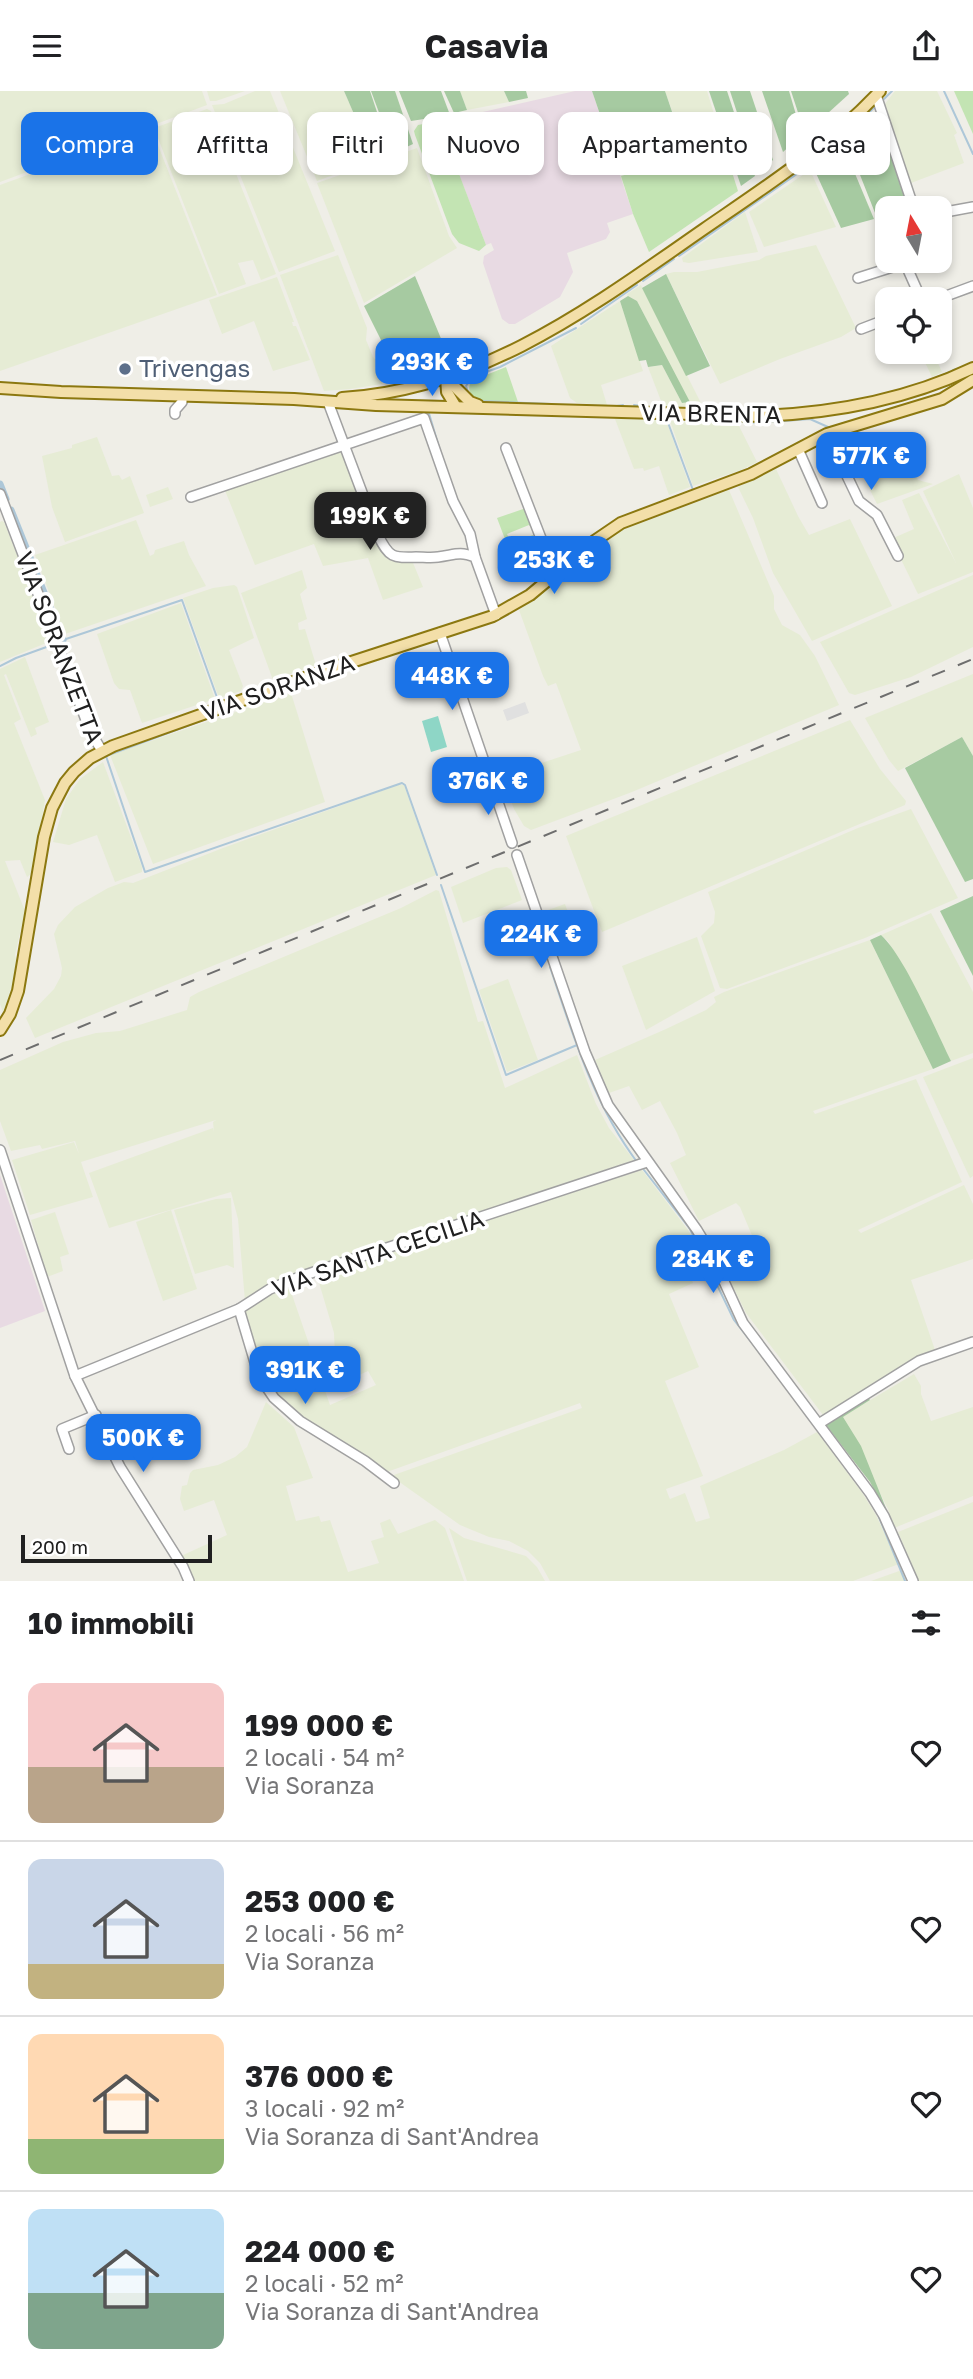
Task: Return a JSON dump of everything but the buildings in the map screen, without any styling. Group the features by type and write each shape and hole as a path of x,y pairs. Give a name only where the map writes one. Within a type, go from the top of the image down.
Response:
{"main road":[{"path":"294,399 371,395 446,378 483,365 544,336 693,237 813,152 878,93"},
{"path":"463,395 463,380 483,365"},
{"name":"VIA BRENTA","path":"0,390 753,417 812,414 888,399 973,368"},
{"path":"446,378 447,392 456,407"},
{"name":"VIA BRENTA","path":"446,378 470,402 484,407"},
{"name":"VIA SORANZA","path":"102,751 337,666 496,615 522,601 596,540 621,523 751,474 827,434 928,404 973,380"},
{"name":"VIA BRENTA","path":"0,390 17,388 61,392"},
{"name":"VIA SORANZETTA","path":"0,1030 10,1014 18,991 44,837 52,808 74,772 102,751"}],"street":[{"path":"878,93 910,196"},
{"path":"952,211 973,207"},
{"path":"858,278 875,272"},
{"path":"952,294 973,286"},
{"path":"861,329 875,324"},
{"path":"175,414 183,397"},
{"path":"328,403 378,535 393,557 435,558 462,552 475,557"},
{"path":"191,498 424,418 453,501 471,534 475,557 496,615"},
{"path":"827,434 859,501 877,515 898,556"},
{"path":"506,448 549,559 559,571"},
{"path":"798,449 822,503"},
{"name":"VIA SORANZETTA","path":"0,494 86,722 102,751"},
{"path":"440,633 512,843"},
{"path":"517,855 597,1081 616,1120 697,1230 711,1253 743,1323 820,1423 877,1504 913,1581"},
{"path":"0,1150 75,1376 120,1467 155,1520 189,1581"},
{"name":"VIA SANTA CECILIA","path":"75,1376 239,1309 270,1289 302,1276 648,1163"},
{"path":"239,1309 259,1376 274,1398 300,1421 365,1461 394,1483"},
{"path":"820,1423 919,1361 973,1342"},
{"path":"69,1449 62,1429 96,1415"}],"shaded area":[{"path":"575,91 592,91 599,112 558,112 558,175 620,175 633,214 607,223 610,232 606,239 567,253 573,272 560,297 515,324 509,324 502,319 483,263 484,256 494,250 491,243 486,245 459,175 544,175 544,112 483,112"},
{"path":"525,702 529,713 507,721 503,710"},
{"path":"438,716 447,747 431,752 422,721"},
{"path":"0,1175 45,1311 0,1328"}],"green space":[{"path":"0,91 202,91 207,105 188,112 172,112 172,118 158,123 158,112 21,112 21,174 0,182"},
{"path":"207,91 245,91 210,101"},
{"path":"255,91 270,91 279,112 215,112 212,105 224,104"},
{"path":"280,91 344,91 353,112 307,112 307,157 293,123 293,112 289,112"},
{"path":"344,91 370,91 377,112 353,112"},
{"path":"371,91 395,91 402,112 379,112"},
{"path":"399,91 441,91 449,112 422,112 422,119 411,121"},
{"path":"444,91 460,91 467,110 454,112"},
{"path":"460,91 504,91 509,102 467,110"},
{"path":"504,91 526,91 528,98 509,102"},
{"path":"592,91 665,91 672,112 599,112"},
{"path":"665,91 707,91 713,112 673,112"},
{"path":"709,91 727,91 734,112 716,112"},
{"path":"730,91 750,91 757,112 737,112"},
{"path":"762,91 789,91 795,112 786,112 786,149 783,152 772,120 772,112 769,112"},
{"path":"791,91 848,91 849,94 829,112 798,112"},
{"path":"895,91 937,91 957,133 954,135 964,163 911,183 890,112 885,104"},
{"path":"954,91 973,91 973,134"},
{"path":"172,122 172,174 158,138 158,127"},
{"path":"422,124 422,154 414,131"},
{"path":"408,129 413,144 408,146"},
{"path":"158,145 217,295 0,371 0,185 28,175 158,175"},
{"path":"293,148 335,251 279,272 240,175 293,175"},
{"path":"417,148 422,162 422,175 427,175 449,236 457,248 364,303 317,183 340,175 408,175 408,151"},
{"path":"890,149 907,196 875,196 875,213 860,175 890,175"},
{"path":"172,175 237,175 276,274 261,280 253,260 238,263 246,284 219,294"},
{"path":"315,175 333,175 317,181"},
{"path":"430,175 459,175 486,245 479,251 459,243 452,234"},
{"path":"733,175 738,191 649,252 621,176"},
{"path":"737,175 755,175 755,176 741,186"},
{"path":"803,175 812,175 836,227 764,247 749,212"},
{"path":"817,175 856,175 874,219 841,228"},
{"path":"745,212 758,252 683,262 682,258"},
{"path":"816,245 856,328 841,337 720,384 666,274 697,272"},
{"path":"338,255 367,328 366,340 373,357 375,359 399,351 409,379 324,391 280,275"},
{"path":"666,274 710,366 686,376 642,288"},
{"path":"415,276 452,365 421,373 405,341 384,346 364,306"},
{"path":"277,277 294,322 293,326 296,326 310,360 273,371 254,321 222,334 209,300"},
{"path":"641,285 703,407 663,406 648,367 662,365 682,403 689,402 637,301 627,294"},
{"path":"628,296 637,301 690,402 682,403 662,365 648,367 646,360 639,361 620,301"},
{"path":"620,301 643,371 601,385 607,405 577,403 570,398 551,346"},
{"path":"926,364 938,364 942,372 932,377"},
{"path":"506,367 518,402 485,401 472,395 469,389 471,381"},
{"path":"615,419 666,420 690,487 669,495 659,466 644,471 643,468 634,469"},
{"path":"670,421 738,424 757,462 693,486"},
{"path":"97,437 112,476 119,475 122,480 130,476 144,513 65,542 52,507 42,456 72,448 72,445"},
{"path":"341,447 382,549 411,558 423,587 383,600 368,558 323,566 314,544 255,565 224,488"},
{"path":"912,466 918,480 933,484 877,504 865,480 894,467 904,474"},
{"path":"776,469 809,535 850,519 892,606 812,641 773,573 753,518 738,487"},
{"path":"959,474 973,508 973,572 918,594 891,539 914,529 902,500 919,493 956,563 923,491"},
{"path":"168,487 173,499 150,507 146,495"},
{"path":"729,490 774,596 774,609 782,625 800,635 815,656 839,705 632,792 531,830 524,826 514,809 502,776 581,750 556,683 548,686 543,676 519,610 620,531"},
{"path":"526,508 534,528 529,525 507,534 511,543 533,535 534,537 508,547 497,518"},
{"path":"136,520 150,556 155,550 184,541 206,586 65,634 35,555"},
{"path":"2,521 51,641 0,662 0,522"},
{"path":"302,570 307,588 300,594 307,619 298,623 299,630 305,629 316,665 273,680 241,593"},
{"path":"973,575 973,647 911,677 855,695 849,693 820,642"},
{"path":"234,585 237,587 254,638 229,650 243,686 241,691 219,698 183,598 213,588"},
{"path":"181,603 215,699 142,723 130,690 119,689 114,683 97,634"},
{"path":"25,657 49,722 35,728 37,734 31,737 6,674 4,675 21,719 14,723 45,800 32,873 27,877 20,860 5,861 25,911 15,955 17,963 14,980 4,1015 0,1004 0,669"},
{"path":"973,674 973,756 962,737 898,771 865,718"},
{"path":"291,693 325,802 153,864 110,755"},
{"path":"850,720 880,769 906,801 905,805 602,932 566,836"},
{"path":"962,737 973,756 973,879 965,882 905,768"},
{"path":"103,762 142,867 142,872 115,882 97,835 69,845 53,842 66,799 80,779"},
{"path":"404,785 436,875 35,1038 26,1018 54,989 61,976 62,968 54,934 58,925 75,907 108,888 124,882 133,883"},
{"path":"911,809 958,898 865,938 727,989 720,988 701,936 714,923 715,912 708,892 858,828"},
{"path":"507,867 511,870 522,900 463,923 451,887 496,868"},
{"path":"436,890 439,891 478,1022 483,1021 505,1088 577,1055 596,1104 609,1128 634,1160 283,1278 245,1301 238,1219 231,1192 109,1228 89,1173 213,1128 214,1132 213,1122 216,1120 81,1162 93,1197 30,1215 12,1160 74,1142 79,1154 75,1141 42,1149 40,1145 11,1151 0,1121 0,1070 63,1042 96,1033 120,1031 187,1010 190,997 199,992 401,908"},
{"path":"973,896 973,976 940,911"},
{"path":"565,904 577,937 560,943 548,910"},
{"path":"931,913 973,992 973,1053 951,1061 907,975 888,941 881,935"},
{"path":"881,935 900,959 951,1061 933,1069 870,940"},
{"path":"697,937 715,991 646,1030 622,966"},
{"path":"870,940 933,1069 813,1111 815,1114 916,1079 962,1182 858,1230 861,1233 964,1185 973,1204 973,1259 911,1280 935,1350 910,1362 823,1415 746,1313 717,1254 747,1242 752,1255 759,1252 740,1207 736,1203 699,1221 670,1163 686,1155 660,1101 642,1110 629,1086 609,1093 595,1060 706,1010 716,1002 714,997 724,992"},
{"path":"508,979 538,1060 507,1072 479,990"},
{"path":"973,1058 973,1176 970,1178 923,1077"},
{"path":"642,1170 688,1230 711,1267 690,1275 693,1283 669,1294 699,1367 665,1381 703,1476 666,1489 670,1499 685,1493 696,1522 710,1518 700,1486 784,1450 817,1432 863,1494 899,1564 853,1581 550,1581 540,1563 528,1551 509,1541 489,1537 460,1525 391,1476 582,1408 580,1403 384,1473 368,1458 304,1418 268,1383 245,1312 261,1299 289,1286 330,1405 376,1385 368,1371 348,1380 339,1373 334,1333 317,1276"},
{"path":"231,1198 234,1268 227,1265 195,1274 174,1210 216,1199"},
{"path":"171,1210 197,1289 163,1301 136,1222"},
{"path":"55,1212 69,1254 60,1257 63,1271 47,1277 31,1220"},
{"path":"914,1374 921,1386 921,1394 931,1421 973,1407 973,1496 894,1528 888,1509 842,1417"},
{"path":"867,1396 870,1400 843,1417 861,1446 894,1528 870,1482 826,1425 830,1419"},
{"path":"266,1402 294,1427 313,1478 286,1486 296,1521 319,1516 321,1522 330,1520 348,1572 379,1563 371,1541 384,1537 380,1523 390,1519 398,1534 435,1520 445,1528 464,1581 193,1581 181,1556 227,1535 214,1500 184,1511 180,1499 182,1486 187,1485 193,1470 218,1465 235,1457 247,1447"},
{"path":"973,1502 973,1581 919,1581 898,1532"},
{"path":"449,1528 464,1538 526,1556 537,1567 545,1581 467,1581"},
{"path":"902,1570 906,1581 871,1581"}],"waterway":[{"path":"883,100 892,91"},
{"path":"944,91 973,154"},
{"path":"869,112 875,107"},
{"path":"679,256 795,175"},
{"path":"643,281 674,259"},
{"path":"581,324 637,285"},
{"path":"469,395 466,386 472,377 500,367 576,328"},
{"path":"953,370 960,368"},
{"path":"933,379 950,372"},
{"path":"480,401 551,404"},
{"path":"567,405 606,406"},
{"path":"617,406 623,405"},
{"path":"634,405 653,408"},
{"path":"428,410 441,454"},
{"path":"727,410 742,410"},
{"path":"616,417 676,419"},
{"path":"692,419 761,423"},
{"path":"771,422 810,419 828,427"},
{"path":"667,420 693,490"},
{"path":"829,428 847,422"},
{"path":"776,455 821,431"},
{"path":"0,484 6,499"},
{"path":"654,505 704,486"},
{"path":"627,515 642,509"},
{"path":"11,510 63,640"},
{"path":"597,533 619,519"},
{"path":"63,640 182,600 219,703"},
{"path":"0,666 52,645"},
{"path":"222,713 106,756 145,872 402,783 437,875"},
{"path":"441,885 506,1075 577,1045"},
{"path":"550,967 596,1092 637,1162"},
{"path":"644,1170 690,1229 734,1320 774,1371"},
{"path":"879,1517 905,1581"}],"railway":[{"path":"0,1060 973,659"}],"place":[{"name":"Trivengas","path":"125,369"}]}
